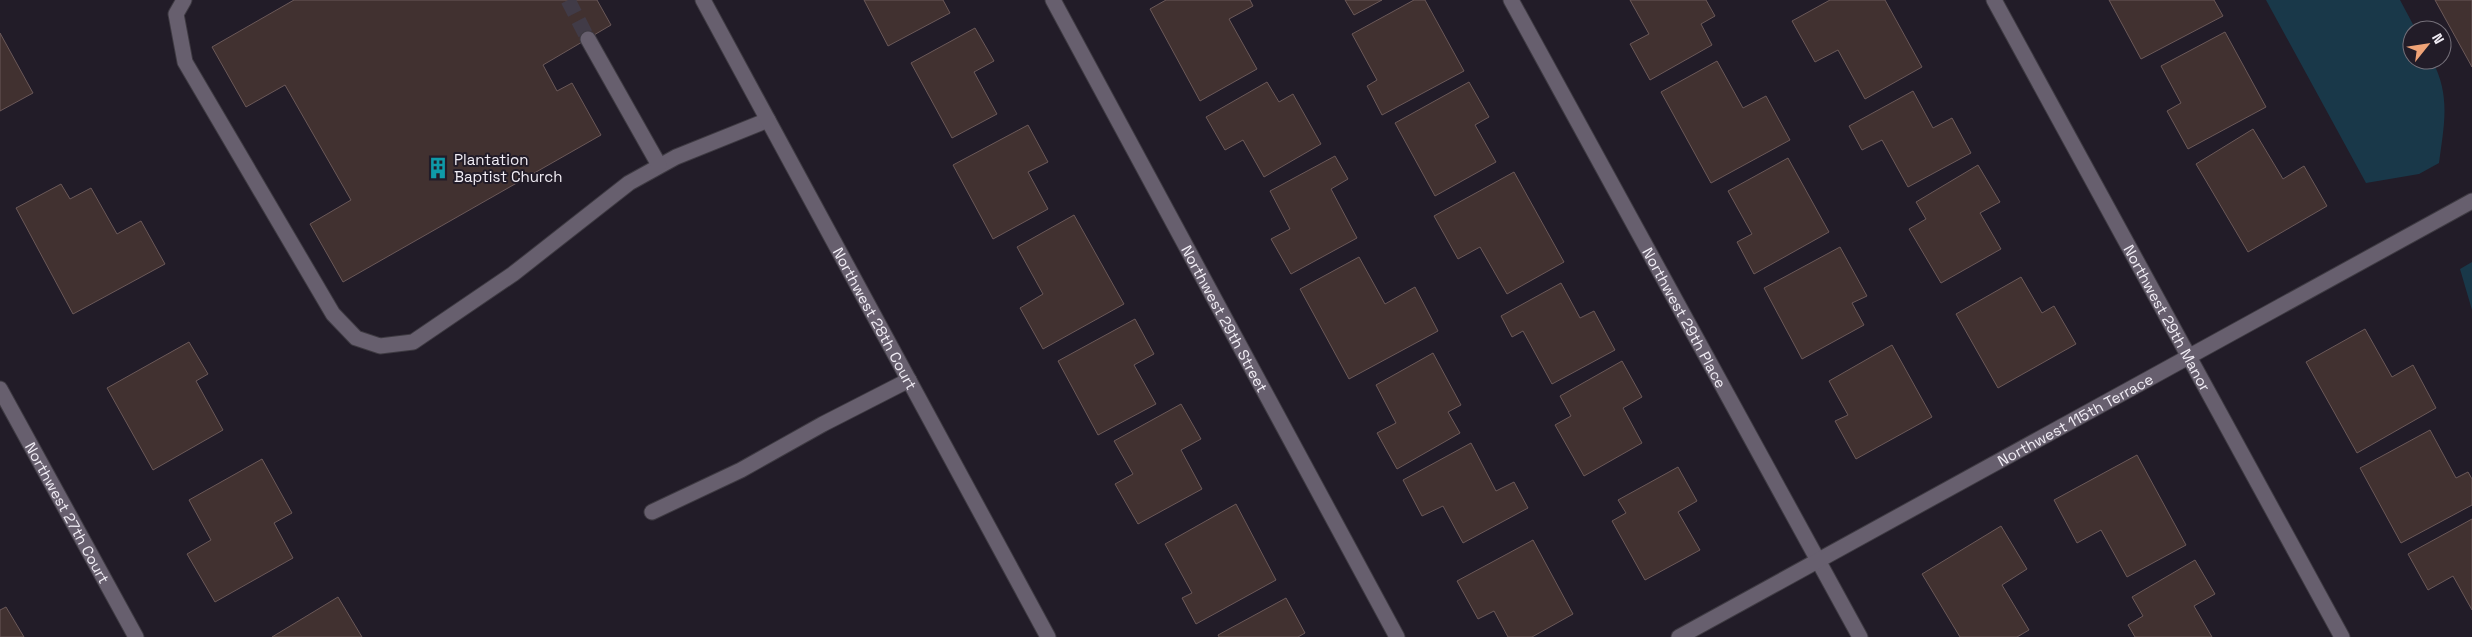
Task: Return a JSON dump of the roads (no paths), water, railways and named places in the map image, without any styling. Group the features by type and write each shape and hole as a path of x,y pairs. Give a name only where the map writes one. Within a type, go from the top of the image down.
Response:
{"street":[{"path":"184,0 176,14 185,62 333,314 356,338 380,346 413,342 514,274 629,183 659,165 768,120"},
{"name":"Northwest 28th Court","path":"703,0 1048,637"},
{"name":"Northwest 29th Street","path":"1054,0 1397,637"},
{"name":"Northwest 29th Place","path":"1511,0 1860,637"},
{"name":"Northwest 29th Manor","path":"1994,0 2342,637"},
{"path":"588,38 659,165"},
{"name":"Northwest 115th Terrace","path":"1679,637 2472,201"},
{"path":"652,512 741,470 823,424 909,380"},
{"name":"Northwest 27th Court","path":"0,389 136,637"}],"water":[{"path":"2266,0 2400,0 2411,20 2402,20 2402,70 2437,70 2442,86 2444,123 2439,163 2419,174 2366,183"},
{"path":"2472,262 2472,310 2460,269"}],"tunnel":[{"path":"568,0 588,39"}],"place":[{"name":"Plantation Baptist Church","path":"438,168"}]}
